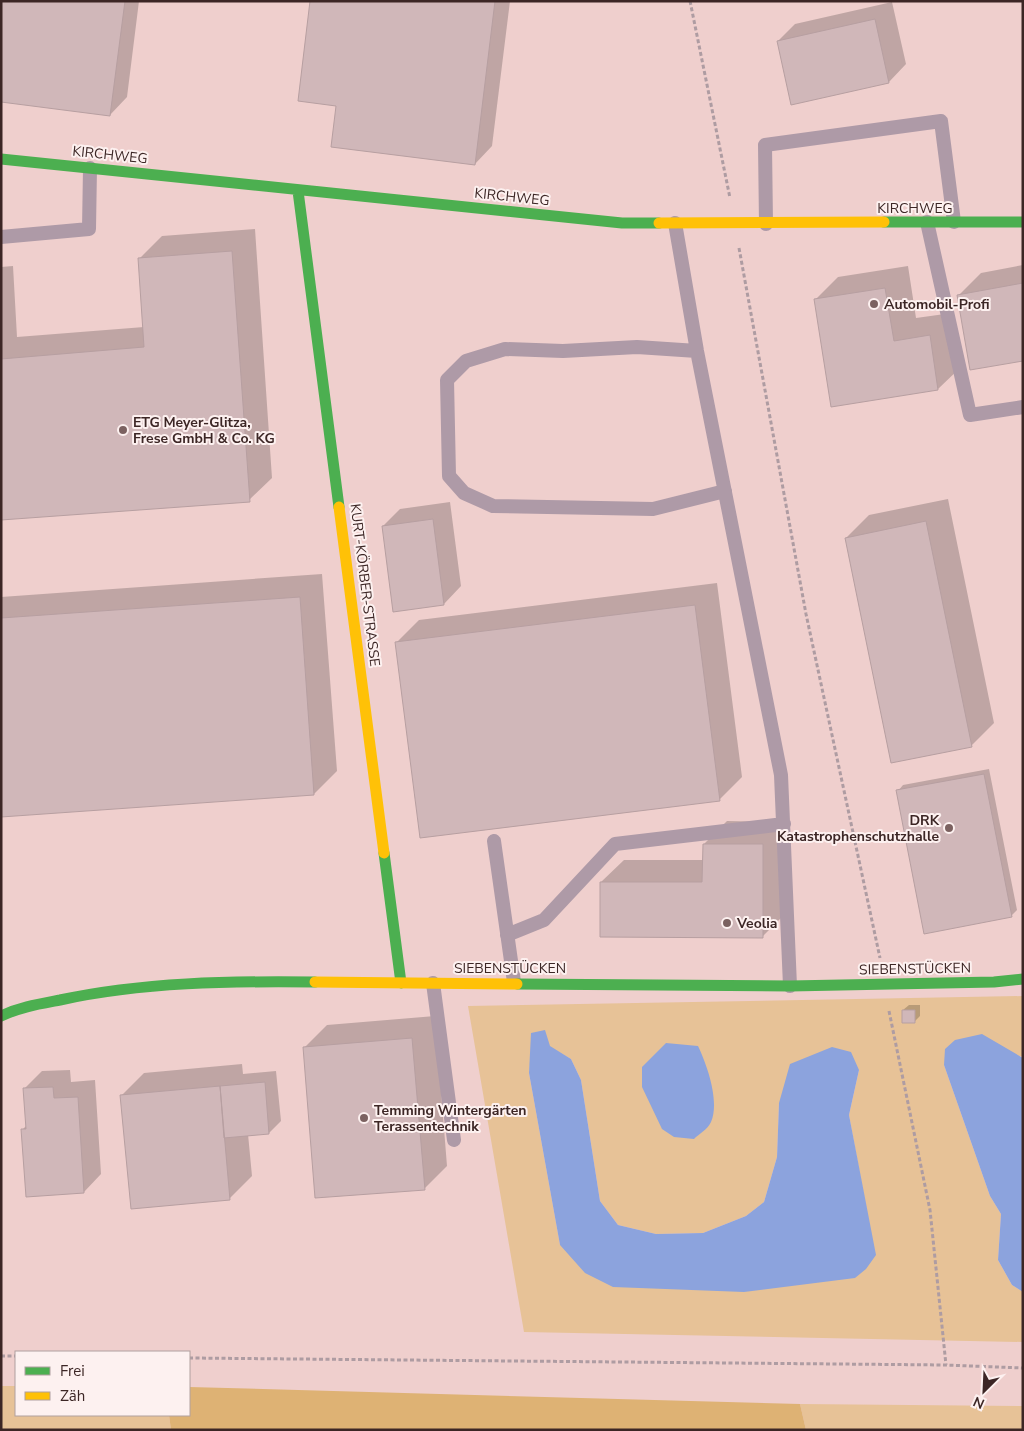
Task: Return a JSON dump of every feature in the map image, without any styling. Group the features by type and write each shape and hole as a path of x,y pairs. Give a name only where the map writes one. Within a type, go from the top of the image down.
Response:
{"street":[{"name":"KIRCHWEG","path":"1,158 298,191 622,222 766,224 1023,222"},
{"name":"KURT-KÖRBER-STRASSE","path":"298,191 401,983"},
{"name":"SIEBENSTÜCKEN","path":"1,1016 16,1009 104,990 240,981 790,986 994,982 1023,979"}],"lane":[{"path":"766,224 764,145 941,121 954,222"},
{"path":"1,237 89,229 90,168"},
{"path":"927,222 970,415 1023,406"},
{"path":"675,223 697,351 781,775 790,986"},
{"path":"697,351 637,347 564,351 505,349 466,361 447,380 449,476 464,493 493,506 653,509 725,491"},
{"path":"508,935 544,920 615,844 784,824"},
{"path":"494,841 514,982"},
{"path":"433,982 454,1140"}],"path":[{"path":"690,1 736,223 806,614 886,985 892,1033 930,1210 946,1365"},
{"path":"1,1356 15,1356"},
{"path":"190,1358 946,1365 1023,1368"}],"shaded area":[{"path":"1023,996 1023,1058 1021,1056 944,1065 990,1196 1001,1214 998,1260 1012,1285 1023,1292 1023,1342 524,1332 468,1006","holes":["550,1047 571,1059 581,1080 600,1201 618,1225 656,1234 703,1233 746,1216 764,1202 777,1157 779,1103 859,1070 849,1115 875,1255 560,1245 529,1073 532,1048"]},
{"path":"1,1386 15,1386 15,1416 169,1416 171,1430 1,1430"},
{"path":"190,1387 800,1404 806,1430 171,1430 169,1416 190,1416"},
{"path":"800,1404 1023,1406 1023,1430 806,1430"}],"water":[{"path":"545,1030 550,1046 571,1059 581,1080 600,1201 618,1225 656,1234 703,1233 746,1216 764,1202 777,1157 779,1103 790,1064 832,1047 851,1052 859,1070 849,1115 876,1255 866,1269 855,1278 744,1292 613,1287 585,1273 560,1245 529,1073 531,1033"},
{"path":"982,1034 1023,1058 1023,1292 1012,1285 998,1260 1001,1214 990,1196 944,1065 945,1049 955,1040"},
{"path":"666,1043 698,1046 711,1083 714,1104 711,1122 694,1139 674,1137 662,1129 642,1087 642,1067"}],"building":[{"path":"1,1 125,1 110,116 1,102"},
{"path":"310,1 495,1 475,165 331,147 336,106 298,101"},
{"path":"875,19 889,83 791,105 777,41"},
{"name":"ETG Meyer-Glitza, Frese GmbH & Co. KG","path":"232,251 250,502 1,520 1,359 144,347 138,258"},
{"path":"1023,283 1023,361 970,370 957,295"},
{"path":"885,288 894,341 930,335 938,390 831,407 814,299"},
{"path":"433,519 444,605 393,612 382,526"},
{"path":"926,521 972,747 891,763 845,538"},
{"path":"300,597 314,795 1,817 1,618"},
{"path":"695,605 720,801 420,838 395,642"},
{"name":"DRK Katastrophenschutzhalle","path":"984,774 1012,917 924,934 896,790"},
{"path":"703,844 763,844 763,938 600,937 600,882 702,882"},
{"path":"902,1010 915,1010 915,1023 902,1023"},
{"name":"Temming Wintergärten Terassentechnik","path":"412,1038 425,1190 315,1198 303,1047"},
{"path":"265,1082 269,1134 224,1138 220,1086"},
{"path":"220,1086 230,1200 131,1209 120,1095"},
{"path":"53,1087 54,1098 78,1097 84,1193 26,1197 21,1129 26,1129 23,1088"}],"traffic: fast":[{"path":"1,159 622,223 659,223"},
{"path":"298,191 339,507"},
{"path":"884,222 1023,222"},
{"path":"384,853 401,983"},
{"path":"517,984 790,986 994,982 1023,979"},
{"path":"1,1016 37,1004 123,989 187,984 315,982"}],"traffic: slow":[{"path":"659,223 884,222"},
{"path":"339,507 384,853"},
{"path":"315,982 517,984"}],"place":[{"name":"Automobil-Profi","path":"874,304"},
{"name":"ETG Meyer-Glitza, Frese GmbH & Co. KG","path":"123,430"},
{"name":"DRK Katastrophenschutzhalle","path":"949,828"},
{"name":"Veolia","path":"727,923"},
{"name":"Temming Wintergärten Terassentechnik","path":"364,1118"}]}
